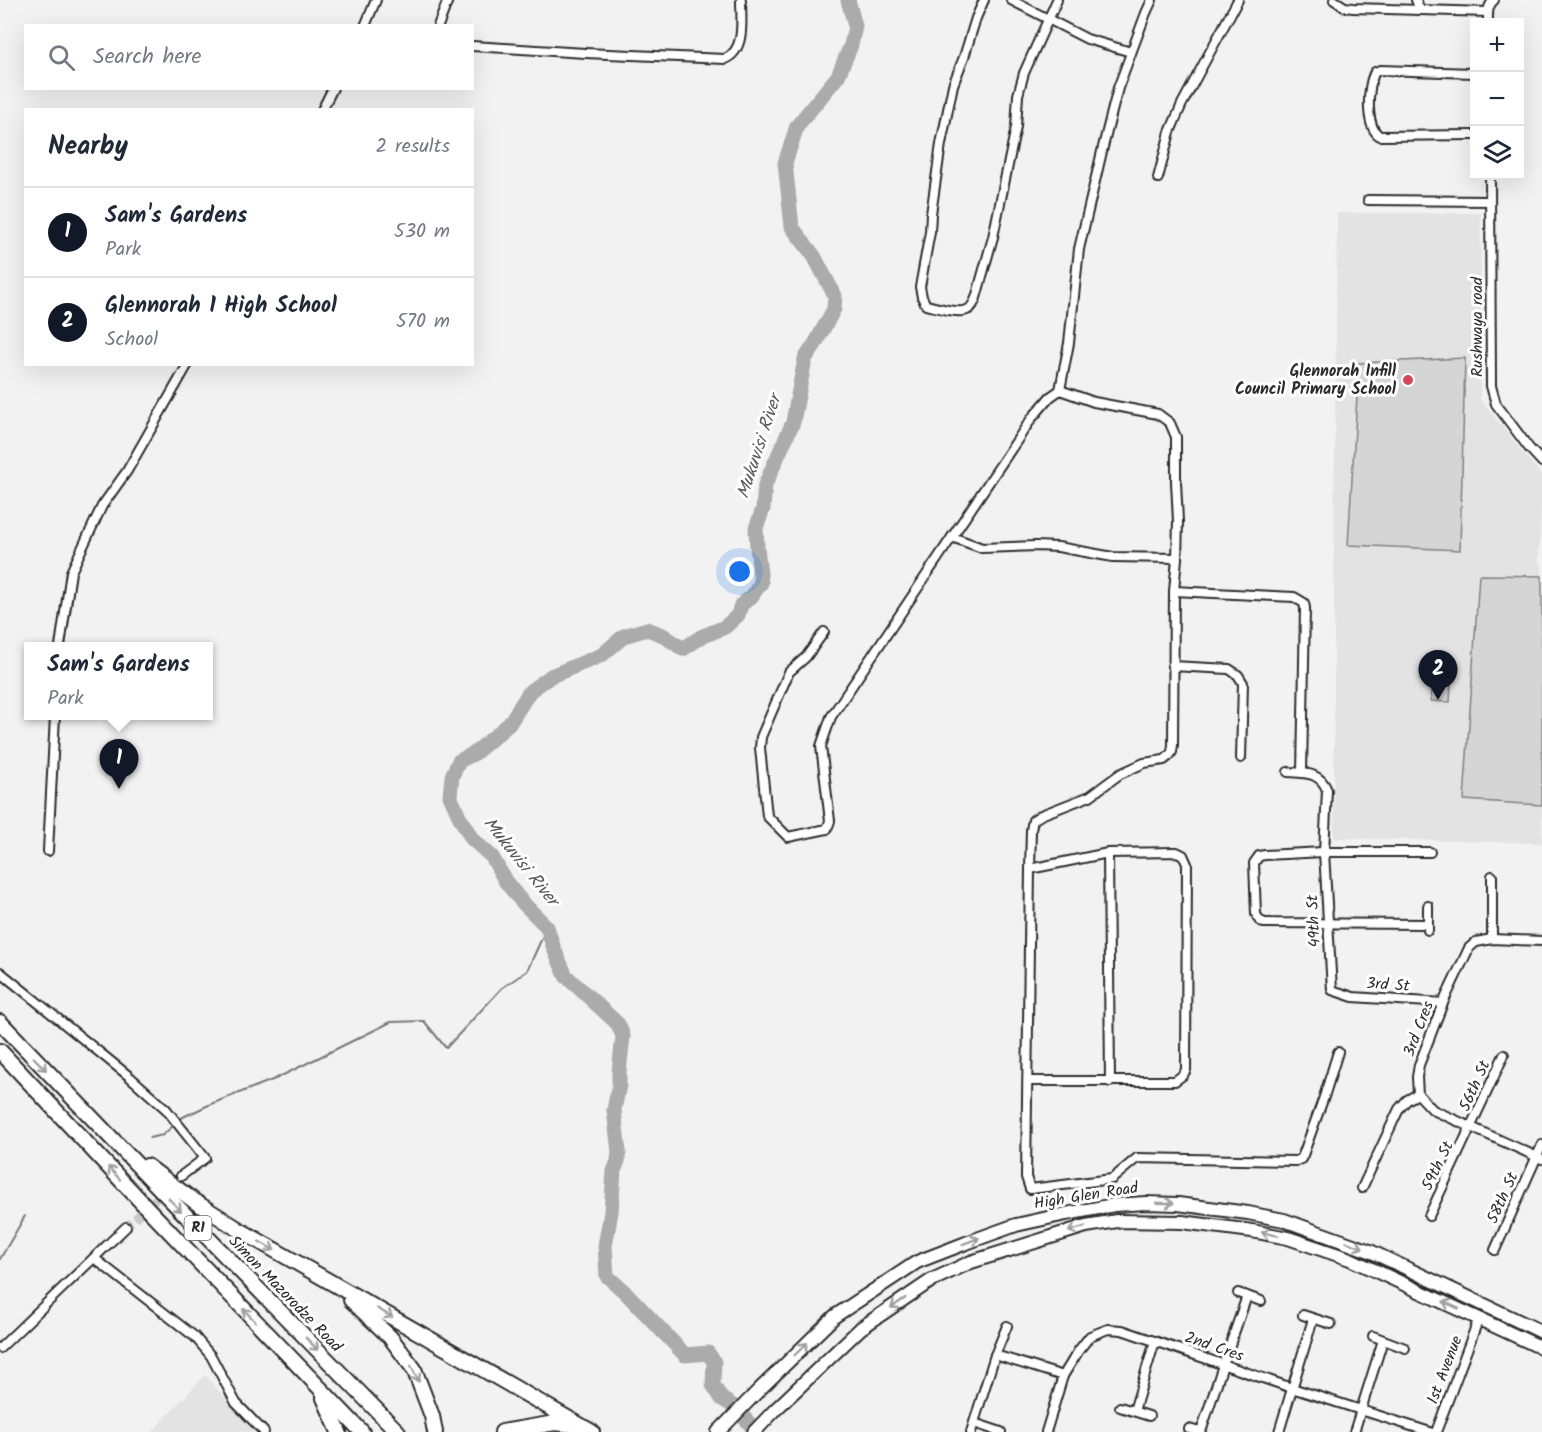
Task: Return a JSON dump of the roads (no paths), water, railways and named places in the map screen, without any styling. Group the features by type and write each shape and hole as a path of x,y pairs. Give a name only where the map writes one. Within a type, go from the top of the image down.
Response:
{"highway":[{"name":"Simon Mazorodze Road","path":"0,1022 398,1432"},
{"name":"R1","path":"0,1051 148,1210 362,1432"},
{"path":"114,1142 194,1201 238,1229 587,1429"},
{"path":"334,1284 390,1337 414,1369 432,1416 435,1432"},
{"path":"320,1389 339,1432"},
{"path":"502,1432 555,1422 587,1429"}],"main road":[{"name":"High Glen Road","path":"718,1432 835,1316 917,1262 1016,1225 1114,1205 1178,1204 1284,1220 1371,1251 1542,1332"},
{"name":"High Glen Road","path":"753,1432 861,1328 932,1280 971,1262 1086,1226 1117,1221 1182,1222 1288,1238 1350,1259 1542,1348"}],"street":[{"path":"366,24 376,0"},
{"path":"439,24 448,0"},
{"path":"474,46 725,59 732,56 740,39 741,0"},
{"path":"984,0 953,85 941,144 930,232 920,287 926,305 959,311 972,307 976,298 993,237 1016,128 1018,95 1024,73 1057,0"},
{"path":"1011,0 1087,39 1131,52"},
{"path":"824,632 806,657 789,672 761,737 760,748 767,816 788,837 827,829 830,821 821,746 831,717 1032,418 1050,397 1060,390 1068,352 1079,249 1118,88 1152,0"},
{"path":"1158,178 1170,132 1182,104 1238,0"},
{"path":"1334,0 1353,8 1488,12"},
{"path":"1416,0 1420,10"},
{"path":"1488,18 1490,4 1494,0"},
{"path":"1470,73 1380,70 1375,72 1370,79 1369,106 1371,124 1380,136 1470,135"},
{"path":"323,108 332,90"},
{"name":"Rushwaya road","path":"1490,180 1491,386 1496,404 1542,462"},
{"path":"1368,200 1490,201"},
{"path":"61,642 71,572 102,506 127,471 187,366"},
{"path":"1060,390 1094,402 1158,414 1170,423 1176,436 1178,521 1172,666 1173,745 1172,752 1164,760 1144,764 1120,774 1090,796 1033,820 1030,869 1026,1178 1030,1189 1112,1179 1137,1158 1296,1161 1303,1155 1338,1052"},
{"path":"952,537 982,548 1058,547 1113,557 1177,558"},
{"path":"1174,591 1294,597 1304,603 1302,772 1288,772"},
{"path":"1172,666 1229,669 1238,675 1243,683 1241,758"},
{"path":"48,851 56,720"},
{"name":"49th St","path":"1302,772 1323,781 1327,790 1324,852 1332,990"},
{"path":"1028,1081 1175,1081 1186,1070 1187,864 1182,855 1177,852 1108,853 1030,869"},
{"path":"1428,906 1427,927 1264,923 1256,914 1254,863 1258,856 1324,852 1430,852"},
{"path":"1108,853 1110,1082"},
{"path":"1492,876 1492,939"},
{"name":"3rd Cres","path":"1418,1094 1419,1065 1443,1003 1469,948 1476,942 1492,939 1542,941"},
{"path":"0,972 166,1109 205,1158 181,1176"},
{"name":"3rd St","path":"1332,990 1353,997 1443,1003"},
{"name":"56th St","path":"1471,1128 1504,1055"},
{"path":"1362,1188 1399,1109 1407,1100 1418,1094 1433,1110 1539,1158"},
{"name":"59th St","path":"1429,1216 1471,1128"},
{"name":"58th St","path":"1495,1250 1539,1158 1542,1145"},
{"path":"0,1348 126,1227"},
{"path":"94,1258 195,1337 211,1356 236,1403 264,1432"},
{"path":"1238,1293 1261,1301"},
{"path":"1189,1429 1201,1432 1247,1296"},
{"path":"1303,1315 1332,1324"},
{"name":"1st Avenue","path":"1436,1432 1479,1318"},
{"path":"1279,1432 1313,1319"},
{"path":"970,1432 1007,1326"},
{"name":"2nd Cres","path":"1046,1432 1063,1376 1090,1336 1108,1329 1122,1330 1430,1432"},
{"path":"1373,1336 1405,1348"},
{"path":"1354,1432 1383,1340"},
{"path":"1134,1411 1155,1341"},
{"path":"995,1355 1063,1376"},
{"path":"1120,1407 1149,1416"},
{"path":"974,1423 1001,1432"}],"waterway":[{"name":"Mukuvisi River","path":"757,1432 738,1409 722,1399 713,1385 714,1362 708,1353 685,1355 607,1276 605,1246 611,1212 614,1171 619,1152 614,1110 619,1085 623,1036 618,1024 566,976 547,927 506,882 492,857 472,839 450,796 452,776 459,761 475,753 509,724 530,691 551,676 602,655 624,636 647,629 663,635 683,649 701,637 725,627 738,615 741,605 751,597 761,583 756,528 763,509 765,485 793,422 805,359 834,309 835,296 814,256 792,227 785,163 797,126 838,76 851,45 855,26 848,0"},
{"path":"179,1121 211,1104 275,1079 391,1022 424,1021 446,1048 502,988 527,971 547,927"},
{"path":"149,1138 163,1135 175,1124"},
{"path":"0,1259 25,1216"}],"tunnel":[{"path":"126,1227 164,1191"}],"place":[{"name":"Glennorah Infill Council Primary School","path":"1408,380"},
{"name":"Glennorah 1 High School","path":"1438,700"},
{"name":"Sam's Gardens","path":"119,789"}]}
